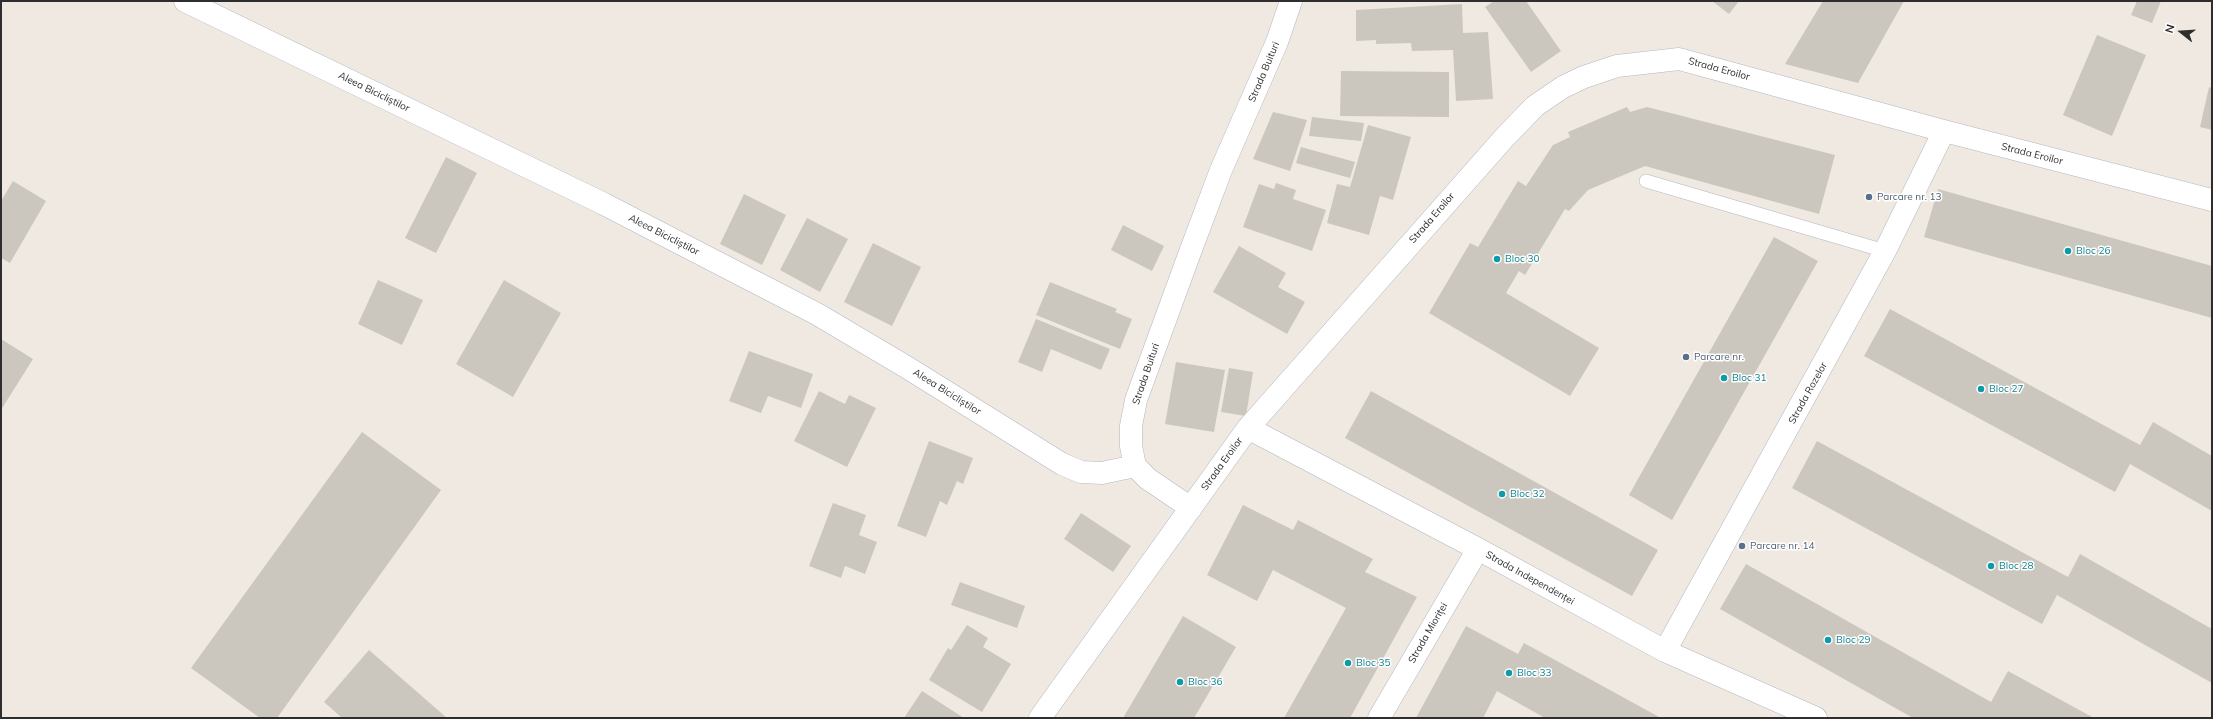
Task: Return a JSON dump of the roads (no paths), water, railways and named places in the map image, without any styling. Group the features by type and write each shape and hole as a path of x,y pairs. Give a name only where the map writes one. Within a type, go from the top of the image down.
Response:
{"street":[{"name":"Aleea Bicicliștilor","path":"185,1 604,204 810,311 908,368 1062,464 1081,472 1102,473 1135,466"},
{"name":"Strada Buituri","path":"1135,466 1131,446 1131,426 1136,400 1221,170 1277,42 1291,1"},
{"name":"Strada Eroilor","path":"1191,508 1248,428 1500,142 1535,106 1564,87 1584,77 1617,66 1679,58 1944,131 2212,200"},
{"name":"Strada Rozelor","path":"1665,651 1885,251 1944,131"},
{"name":"Strada Independenței","path":"1248,428 1478,549 1665,651 1816,718"},
{"path":"1040,718 1191,508 1148,478 1135,466"},
{"name":"Strada Mioriței","path":"1379,718 1478,549"}],"lane":[{"path":"1646,181 1885,251"}],"place":[{"name":"Parcare nr. 13","path":"1869,197"},
{"name":"Bloc 26","path":"2068,251"},
{"name":"Bloc 30","path":"1497,259"},
{"name":"Parcare nr.","path":"1686,357"},
{"name":"Bloc 31","path":"1724,378"},
{"name":"Bloc 27","path":"1981,389"},
{"name":"Bloc 32","path":"1502,494"},
{"name":"Parcare nr. 14","path":"1742,546"},
{"name":"Bloc 28","path":"1991,566"},
{"name":"Bloc 29","path":"1828,640"},
{"name":"Bloc 35","path":"1348,663"},
{"name":"Bloc 33","path":"1509,673"},
{"name":"Bloc 36","path":"1180,682"}]}
